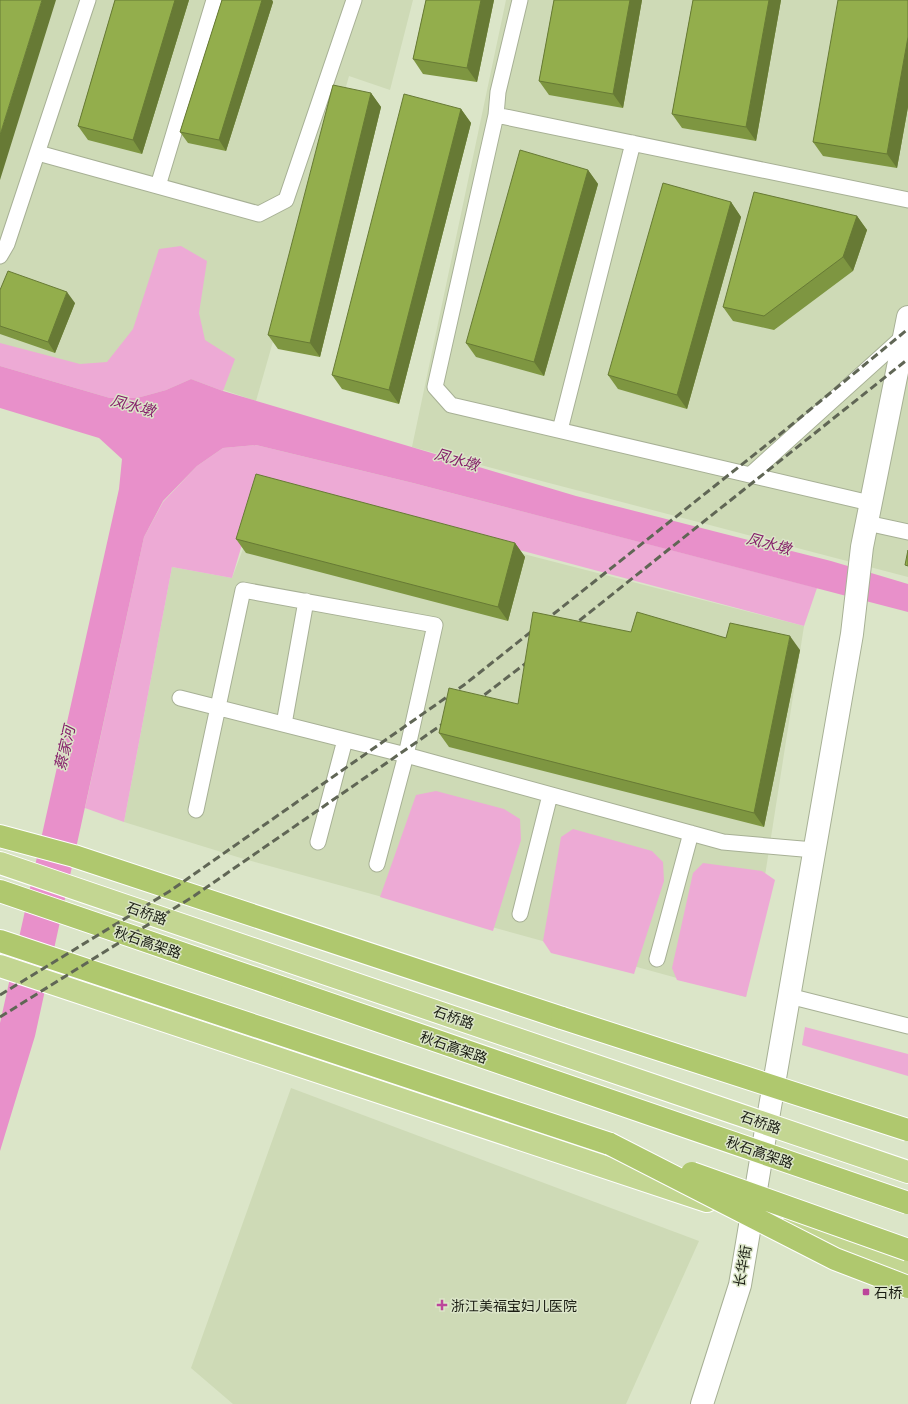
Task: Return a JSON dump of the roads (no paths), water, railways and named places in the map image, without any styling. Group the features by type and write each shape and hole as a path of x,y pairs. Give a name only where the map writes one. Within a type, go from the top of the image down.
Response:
{"highway":[{"path":"0,836 74,856 562,1018 908,1130"},
{"name":"秋石高架路","path":"0,891 908,1203"},
{"path":"0,941 610,1144 908,1250"},
{"path":"610,1144 835,1259 908,1288"}],"main road":[{"name":"石桥路","path":"0,863 908,1172"},
{"path":"0,966 751,1215 852,1249 908,1271"}],"street":[{"name":"长华街","path":"702,1404 740,1285 766,1124 852,634 862,547 907,328"}],"lane":[{"path":"0,256 7,244 88,0"},
{"path":"158,186 214,0"},
{"path":"38,153 259,214 286,200 354,0"},
{"path":"520,0 498,92 496,115 435,387 451,405 750,475 868,513 908,532"},
{"path":"496,115 908,200"},
{"path":"560,430 633,143"},
{"path":"750,475 907,328"},
{"path":"196,810 243,590 435,625 406,756 377,864"},
{"path":"284,724 306,601"},
{"path":"180,698 406,756 723,842 814,850"},
{"path":"318,842 345,740"},
{"path":"520,914 550,795"},
{"path":"658,959 691,833"},
{"path":"789,996 908,1026"}],"water":[{"path":"0,366 110,398 137,398 166,390 191,379 223,391 576,496 831,561 908,584 908,612 413,483 256,445 223,448 197,466 163,501 144,537 35,1036 0,1151 0,1023 119,489 122,459 99,438 0,408"}],"railway":[{"path":"0,995 170,891 464,685 784,431 908,329"},
{"path":"570,628 908,359"},
{"path":"475,702 534,657"},
{"path":"0,1017 194,896 450,719"}],"place":[{"name":"石桥","path":"866,1292"},
{"name":"浙江美福宝妇儿医院","path":"442,1305"}],"water label":[{"name":"凤水墩","path":"133,405"},
{"name":"凤水墩","path":"457,459"},
{"name":"凤水墩","path":"769,543"},
{"name":"蔡家河","path":"64,748"}]}
